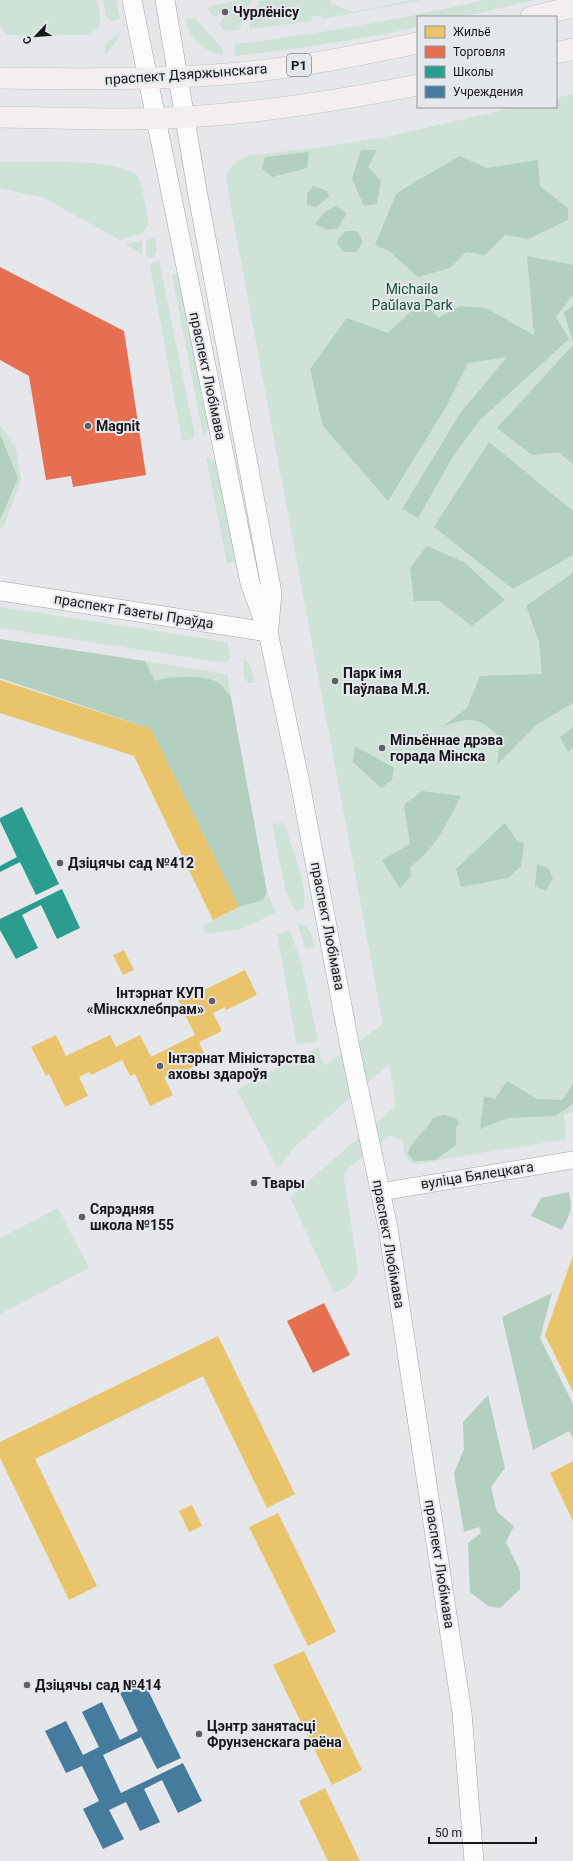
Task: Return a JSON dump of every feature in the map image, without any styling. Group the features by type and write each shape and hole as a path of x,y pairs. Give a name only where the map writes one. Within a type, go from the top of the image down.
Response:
{"main road":[{"name":"праспект Любімава","path":"132,0 250,582 268,632 303,798 350,1048 380,1192 410,1365 461,1706 465,1739 474,1861"},
{"name":"праспект Любімава","path":"165,0 218,308 272,593 268,632"},
{"path":"534,16 573,7"},
{"name":"праспект Дзяржынскага","path":"0,78 148,78 227,74 323,61 417,43"},
{"path":"557,53 573,49"},
{"path":"0,117 186,117 332,101 417,85"},
{"name":"праспект Газеты Праўда","path":"0,591 268,632"}],"street":[{"name":"вуліца Бялецкага","path":"380,1192 573,1160"}],"green space":[{"path":"0,0 97,0 101,20 97,29 88,35 6,35 0,26"},
{"path":"103,0 116,0 120,19 112,21 106,18"},
{"path":"239,0 251,0 239,30 225,32 219,23 225,16 222,13 214,17 208,10 209,7"},
{"path":"260,0 331,0 330,3 354,12 411,0 423,0 322,19 321,15 311,17 312,21 250,29 249,26"},
{"path":"484,0 535,0 466,16 417,16 417,27 350,40 235,56 235,44 298,36"},
{"path":"195,18 222,48 223,55 210,51 198,43 194,38 187,26 186,19"},
{"path":"119,33 117,41 105,55 105,45"},
{"name":"Michaila Paŭlava Park","path":"573,94 573,1112 564,1114 566,1139 416,1164 407,1158 402,1140 390,1135 345,1171 344,1178 358,1270 352,1282 334,1293 290,1197 396,1106 389,1064 294,1147 278,1168 237,1090 291,1060 319,1047 321,1060 326,1065 383,1024 229,197 226,174 237,162 252,155 316,148 386,137 513,108 557,108 557,98"},
{"path":"361,150 377,150 368,167 381,181 377,204 364,206 352,179"},
{"path":"309,152 307,168 272,177 262,169 265,157"},
{"path":"460,156 487,168 538,160 540,186 568,208 568,220 528,239 505,235 485,255 466,252 450,268 418,277 389,251 375,245 396,194"},
{"path":"0,162 94,163 128,170 140,180 149,224 143,233 120,240 44,198 0,188"},
{"path":"313,186 327,191 329,197 316,207 307,205 307,194"},
{"path":"335,206 347,213 338,228 327,230 315,224 324,213"},
{"path":"346,231 357,231 363,242 356,252 343,252 337,243 340,236"},
{"path":"155,238 157,251 154,257 146,258 146,240"},
{"path":"142,241 142,254 125,244"},
{"path":"527,256 573,265 573,295 556,317 569,339 479,421 454,455 418,518 402,509 461,412 507,357 468,363 446,407 388,501 323,426 310,369 347,318 388,333 421,302 439,318 459,306 486,308 534,335"},
{"path":"159,261 194,431 194,437 189,440 182,440 150,266 153,262"},
{"path":"180,273 211,426 203,435 172,274"},
{"path":"573,305 573,341 564,313"},
{"path":"573,345 573,464 558,452 532,455 497,428"},
{"path":"0,424 16,449 21,480 4,526 0,529"},
{"path":"0,434 18,478 0,520"},
{"path":"489,442 573,511 573,555 513,589 434,527"},
{"path":"206,457 217,463 236,562 227,563"},
{"path":"427,546 464,562 505,600 472,626 439,601 414,601 410,568"},
{"path":"573,573 573,703 536,725 497,765 500,737 485,725 473,720 467,720 442,727 467,708 480,676 542,674 539,641 526,606"},
{"path":"0,607 227,642 230,658 226,663 0,628"},
{"path":"0,639 145,661 155,681 169,678 188,677 213,680 219,683 231,697 267,892 263,900 239,907 151,729 0,678"},
{"path":"244,659 250,665 255,683 249,683 245,679 243,669"},
{"path":"145,661 227,674 231,697 221,683 155,681"},
{"path":"573,727 573,748 568,752 560,737"},
{"path":"355,746 394,768 392,780 381,788 353,762"},
{"path":"422,791 461,796 434,843 410,867 411,876 400,889 382,860 410,844 404,805"},
{"path":"284,823 302,880 304,892 305,902 303,909 295,911 286,892 272,824"},
{"path":"505,823 517,841 524,843 521,866 508,878 461,887 456,869"},
{"path":"537,864 548,868 553,878 546,891 535,886"},
{"path":"267,892 276,913 241,929 206,934 202,926 239,907 263,900"},
{"path":"297,923 308,929 314,947 306,949"},
{"path":"289,930 301,961 318,1041 297,1045 277,934"},
{"path":"507,1081 537,1099 562,1100 573,1084 573,1104 555,1116 508,1118 480,1129 484,1096 495,1099"},
{"path":"444,1115 457,1119 459,1124 456,1127 456,1145 435,1160 414,1161 408,1154 412,1144 433,1118"},
{"path":"569,1192 571,1207 562,1230 531,1216 541,1198"},
{"path":"58,1208 89,1268 0,1314 0,1238"},
{"path":"552,1293 540,1338 573,1404 573,1438 569,1431 533,1450 502,1317"},
{"path":"488,1395 505,1468 491,1487 497,1512 514,1526 506,1542 520,1571 520,1589 500,1608 488,1606 470,1592 468,1543 481,1533 479,1527 464,1532 454,1473 464,1449 463,1422"}],"building: Жильё":[{"path":"0,680 151,729 239,907 213,920 134,756 0,713"},
{"path":"124,950 134,970 123,975 113,955"},
{"path":"245,970 257,995 226,1010 225,1007 213,1013 222,1031 199,1042 207,1060 176,1075 174,1072 164,1077 173,1095 150,1106 135,1074 130,1076 122,1060 91,1075 89,1072 79,1077 88,1096 65,1107 49,1074 46,1076 31,1047 56,1035 66,1056 110,1035 116,1047 140,1035 151,1057 195,1035 176,996 195,986 198,993"},
{"path":"573,1255 573,1392 545,1335"},
{"path":"218,1336 295,1494 267,1508 203,1376 35,1459 97,1586 69,1600 0,1458 0,1442"},
{"path":"573,1461 573,1521 550,1473"},
{"path":"192,1505 202,1526 189,1532 179,1511"},
{"path":"278,1513 336,1632 308,1646 249,1527"},
{"path":"304,1651 362,1770 332,1785 273,1665"},
{"path":"325,1788 360,1861 328,1861 299,1801"}],"building: Торговля":[{"name":"Magnit","path":"0,267 124,331 146,475 73,487 71,476 46,480 29,376 0,360"},
{"path":"324,1303 350,1355 313,1373 287,1321"}],"building: Школы":[{"path":"22,807 59,884 36,895 20,862 0,872 0,866 17,857 0,818"},
{"path":"62,889 80,928 57,939 41,905 22,915 38,948 16,959 0,930 0,919"}],"building: Учреждения":[{"path":"144,1682 181,1758 157,1769 141,1737 103,1755 121,1793 183,1763 202,1801 178,1813 162,1780 144,1789 160,1822 140,1831 126,1802 109,1810 124,1839 103,1849 83,1809 99,1801 82,1766 66,1773 45,1731 66,1721 83,1755 99,1747 82,1712 102,1702 120,1740 138,1731 120,1693"}],"place":[{"name":"Чурлёнісу","path":"225,12"},
{"name":"Magnit","path":"88,426"},
{"name":"Парк імя Паўлава М.Я.","path":"335,681"},
{"name":"Мільённае дрэва горада Мінска","path":"382,748"},
{"name":"Дзіцячы сад №412","path":"60,863"},
{"name":"Інтэрнат КУП «Мінскхлебпрам»","path":"212,1001"},
{"name":"Інтэрнат Міністэрства аховы здароўя","path":"160,1066"},
{"name":"Твары","path":"254,1183"},
{"name":"Сярэдняя школа №155","path":"82,1217"},
{"name":"Дзіцячы сад №414","path":"27,1685"},
{"name":"Цэнтр занятасці Фрунзенскага раёна","path":"199,1734"}]}
